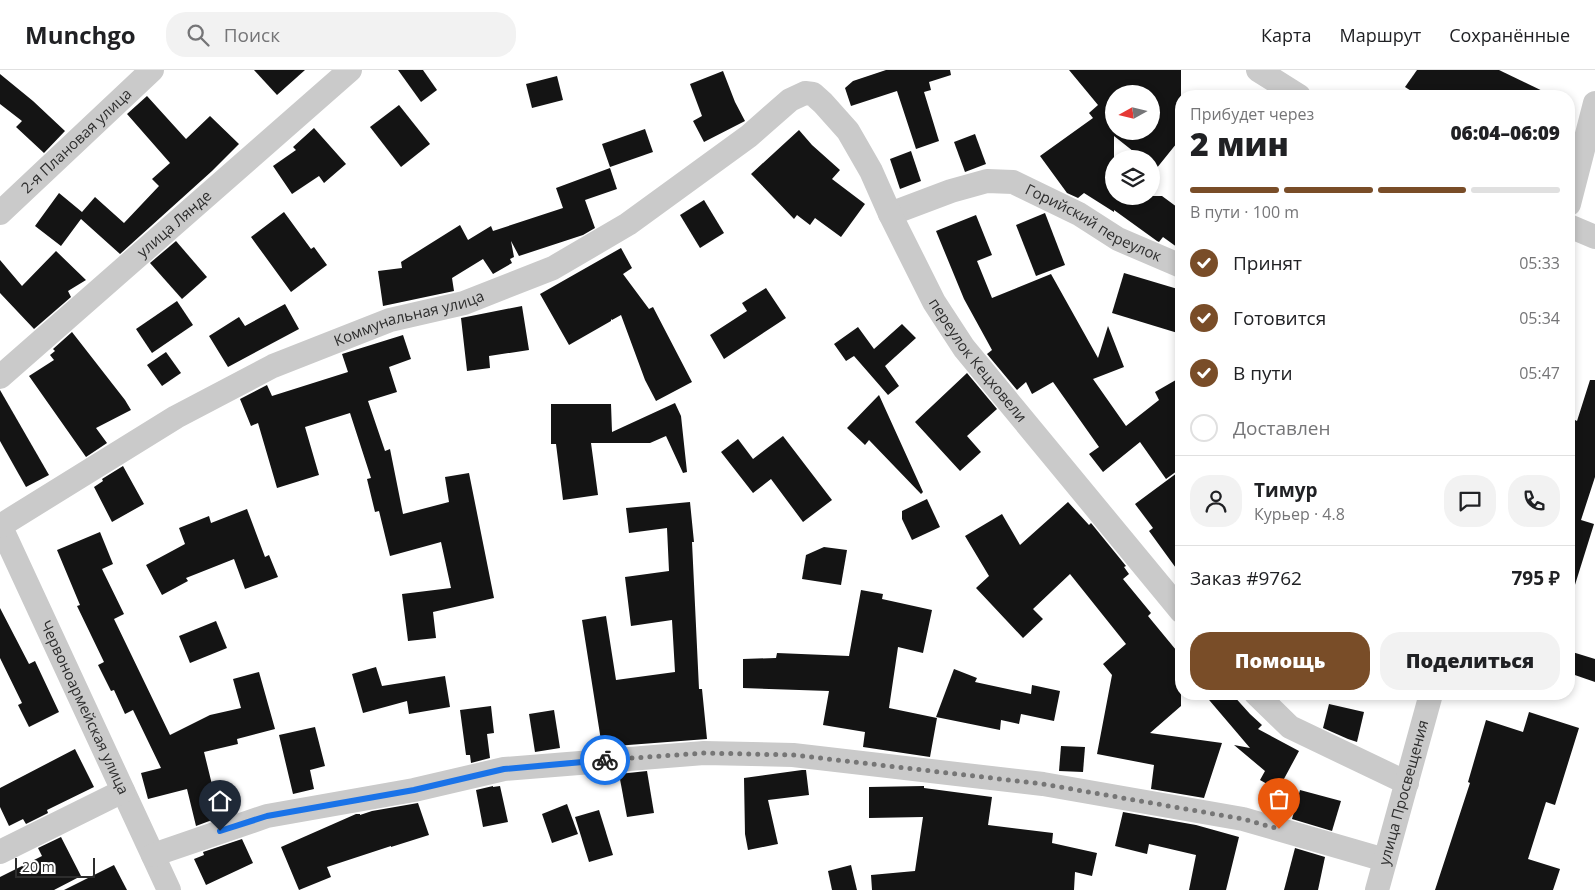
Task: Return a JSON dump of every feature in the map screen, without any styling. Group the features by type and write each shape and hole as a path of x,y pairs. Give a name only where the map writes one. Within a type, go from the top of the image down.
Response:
{"street":[{"name":"2-я Плановая улица","path":"0,214 152,70"},
{"name":"улица Лянде","path":"0,377 350,70"},
{"path":"1258,70 1290,90"},
{"name":"переулок Кецховели","path":"805,92 813,94 823,103 848,131 871,171 890,214 934,302 964,348 1175,604"},
{"name":"Коммунальная улица","path":"0,526 176,416 273,366 390,320 464,303 553,268 628,224 749,136 790,100 805,92"},
{"path":"1575,181 1595,103"},
{"name":"Горийский переулок","path":"890,214 951,190 987,181 1013,182 1079,214 1118,239 1175,263"},
{"path":"1575,229 1595,237"},
{"name":"Червоноармейская улица","path":"0,526 169,890"},
{"path":"1262,700 1290,727 1407,783"},
{"name":"улица Просвещения","path":"1377,890 1429,700"},
{"path":"152,855 267,816 414,790 504,769 704,753 794,755 1043,784 1243,819 1385,860"},
{"path":"0,852 123,792"}],"building":[{"path":"254,70 305,70 277,95"},
{"path":"398,70 423,70 437,90 421,102"},
{"path":"886,70 950,70 951,75 929,82 931,90 924,92 939,141 916,149 897,91 851,106 845,88 853,81"},
{"path":"1069,70 1181,70 1181,90 1175,90 1175,145 1160,164 1160,150 1132,150 1119,140 1160,140 1160,85 1105,85 1105,140 1114,140 1114,150 1105,150 1105,205 1160,205 1160,196 1162,196 1175,206 1175,246 1163,237 1159,242 1157,241 1114,210 1114,212 1084,193 1078,198 1067,193 1040,156 1093,118 1089,113 1098,105"},
{"path":"1417,70 1499,70 1541,90 1410,90 1405,87"},
{"path":"723,71 735,102 745,121 704,142 693,121 702,116 690,84"},
{"path":"0,74 65,131 44,153 16,127 22,121 0,104"},
{"path":"557,76 563,100 532,108 526,84"},
{"path":"147,96 186,139 210,116 239,144 120,254 81,219 61,246 35,226 59,193 82,212 95,197 124,223 159,186 152,179 170,163 127,114"},
{"path":"399,105 430,144 401,167 370,127"},
{"path":"314,128 346,164 324,183 319,176 292,194 273,166 296,150 293,147"},
{"path":"645,129 653,152 610,167 602,144"},
{"path":"799,130 812,145 840,170 832,179 865,204 841,237 815,218 810,225 797,215 794,219 751,174"},
{"path":"975,134 986,164 965,172 954,142"},
{"path":"911,151 921,181 900,189 890,159"},
{"path":"610,168 617,189 585,200 595,228 583,235 519,256 511,241 514,257 510,259 512,263 493,274 483,259 452,278 454,291 383,306 378,271 402,268 401,262 460,225 468,240 491,226 493,231 563,208 556,188"},
{"path":"704,200 724,233 700,248 680,215"},
{"path":"284,212 311,249 314,247 327,265 291,292 251,237"},
{"path":"1045,213 1065,265 1036,276 1016,225"},
{"path":"976,215 992,255 977,261 992,298 1051,274 1098,358 1108,326 1124,367 1093,379 1126,426 1159,400 1155,392 1175,380 1175,472 1166,479 1140,442 1103,472 1089,454 1099,447 1053,382 1032,394 1026,382 1017,390 987,354 992,350 964,299 936,231"},
{"path":"176,241 207,277 182,299 150,263"},
{"path":"621,248 632,268 623,274 649,309 653,307 692,382 656,401 645,380 621,315 611,319 611,321 569,345 540,294"},
{"path":"56,251 86,280 68,291 71,297 34,329 0,293 0,260 22,286"},
{"path":"1124,273 1175,288 1175,332 1112,313"},
{"path":"766,288 786,318 724,359 710,335 747,311 742,303"},
{"path":"177,301 193,325 152,353 136,329"},
{"path":"285,304 299,329 228,367 209,336 239,317 245,326"},
{"path":"522,306 529,350 489,356 490,368 467,371 461,318"},
{"path":"902,324 916,338 885,366 899,386 888,395 854,356 846,361 834,344 858,327 874,349"},
{"path":"72,332 131,410 96,428 107,443 86,457 29,376 54,360 50,355 55,351 53,349"},
{"path":"403,335 411,359 389,367 397,392 368,401 385,451 390,449 403,514 449,502 445,477 469,473 494,598 433,612 436,638 408,641 402,594 451,588 441,542 390,556 379,511 375,512 367,479 371,478 350,413 305,427 319,475 277,488 258,423 251,426 240,399 267,385 272,396 348,372 342,354"},
{"path":"166,352 181,373 162,386 147,365"},
{"path":"967,373 997,409 967,436 981,452 960,471 915,422"},
{"path":"1590,380 1595,380 1595,477 1581,520 1594,524 1575,585 1575,420 1577,421"},
{"path":"0,390 49,475 26,487 0,441"},
{"path":"879,395 923,492 921,494 869,440 865,445 847,428"},
{"path":"675,403 681,416 687,472 683,473 666,436 650,443 591,443 598,495 563,500 556,444 551,444 551,404 611,404 612,432"},
{"path":"783,436 832,500 803,522 771,479 753,493 721,452 738,439 753,459"},
{"path":"123,466 144,504 112,522 94,487 103,481 102,479"},
{"path":"1175,474 1175,567 1149,531 1153,528 1135,504"},
{"path":"927,499 940,527 912,540 902,519 902,511"},
{"path":"690,502 694,542 692,542 699,689 702,689 707,739 602,747 582,620 606,616 616,680 675,672 672,620 631,626 625,577 669,571 667,528 629,533 626,508"},
{"path":"1068,502 1089,525 1091,523 1126,566 1124,567 1129,574 1123,579 1151,613 1148,616 1175,649 1175,700 1181,700 1181,706 1150,733 1222,743 1204,798 1151,789 1154,765 1097,754 1112,675 1103,664 1126,644 1070,574 1033,609 1043,619 1023,638 976,588 989,576 965,536 1002,514 1020,545"},
{"path":"247,509 265,557 269,555 278,577 245,589 234,559 186,578 188,581 162,595 146,565 185,544 179,528 209,516 211,523"},
{"path":"100,532 113,564 102,569 124,614 114,619 170,735 210,715 241,708 233,679 259,672 275,729 237,739 238,744 204,752 220,817 196,826 187,789 148,799 141,773 161,768 133,710 125,714 114,690 111,691 98,665 104,662 77,606 80,605 57,550"},
{"path":"824,547 847,550 841,585 802,579 806,555"},
{"path":"861,590 883,594 882,599 932,610 923,653 898,647 889,708 937,718 930,757 863,747 865,732 823,725 829,691 743,688 743,659 776,658 777,653 849,656"},
{"path":"0,608 29,664 35,661 59,712 29,727 18,705 22,703 0,658"},
{"path":"216,621 227,648 190,663 179,636"},
{"path":"1575,653 1595,659 1595,682 1575,675"},
{"path":"376,667 382,686 445,676 450,707 409,714 407,701 363,713 352,674"},
{"path":"954,669 977,678 975,682 1031,694 1032,685 1060,691 1054,721 1021,714 1019,724 1001,720 1000,730 936,717"},
{"path":"1209,700 1237,700 1262,725 1258,729 1299,751 1278,790 1260,780 1265,771 1234,745 1250,748"},
{"path":"1329,704 1364,712 1357,742 1323,728"},
{"path":"491,706 494,733 487,734 490,758 471,763 470,755 466,755 460,710"},
{"path":"554,710 560,748 535,752 529,714"},
{"path":"1529,712 1579,728 1555,805 1546,802 1528,859 1560,869 1553,890 1435,890 1470,783 1468,782 1486,720 1523,732"},
{"path":"315,727 325,766 310,770 314,789 293,794 279,735"},
{"path":"1061,746 1085,747 1083,772 1059,771"},
{"path":"75,749 94,787 47,810 48,813 26,824 23,819 9,826 0,807 0,788"},
{"path":"806,770 809,795 768,800 778,844 748,850 745,834 744,778"},
{"path":"647,771 654,813 627,817 619,774"},
{"path":"500,786 508,822 483,827 476,790"},
{"path":"924,786 924,788 992,797 988,825 1053,833 1052,843 1097,853 1092,876 1075,872 1074,890 872,890 871,875 915,871 923,817 869,818 869,787"},
{"path":"1300,790 1341,801 1332,831 1292,819"},
{"path":"418,803 429,835 327,867 331,877 299,890 281,847 356,814 360,815"},
{"path":"567,804 578,834 552,843 542,814"},
{"path":"599,810 613,855 589,862 575,817"},
{"path":"1123,812 1196,825 1239,837 1226,890 1189,890 1196,855 1149,844 1147,854 1115,846"},
{"path":"61,837 81,876 54,890 0,890 0,877 42,856 38,848"},
{"path":"242,839 253,863 206,885 194,859 204,855 203,852"},
{"path":"1295,848 1325,857 1318,890 1284,890"},
{"path":"114,865 127,890 64,890"},
{"path":"851,865 857,890 832,890 828,871"}],"way so far":[{"path":"605,760 704,753 794,755 1043,784 1243,819 1279,829"}],"route":[{"path":"220,831 267,816 414,790 504,769 605,760"}]}
